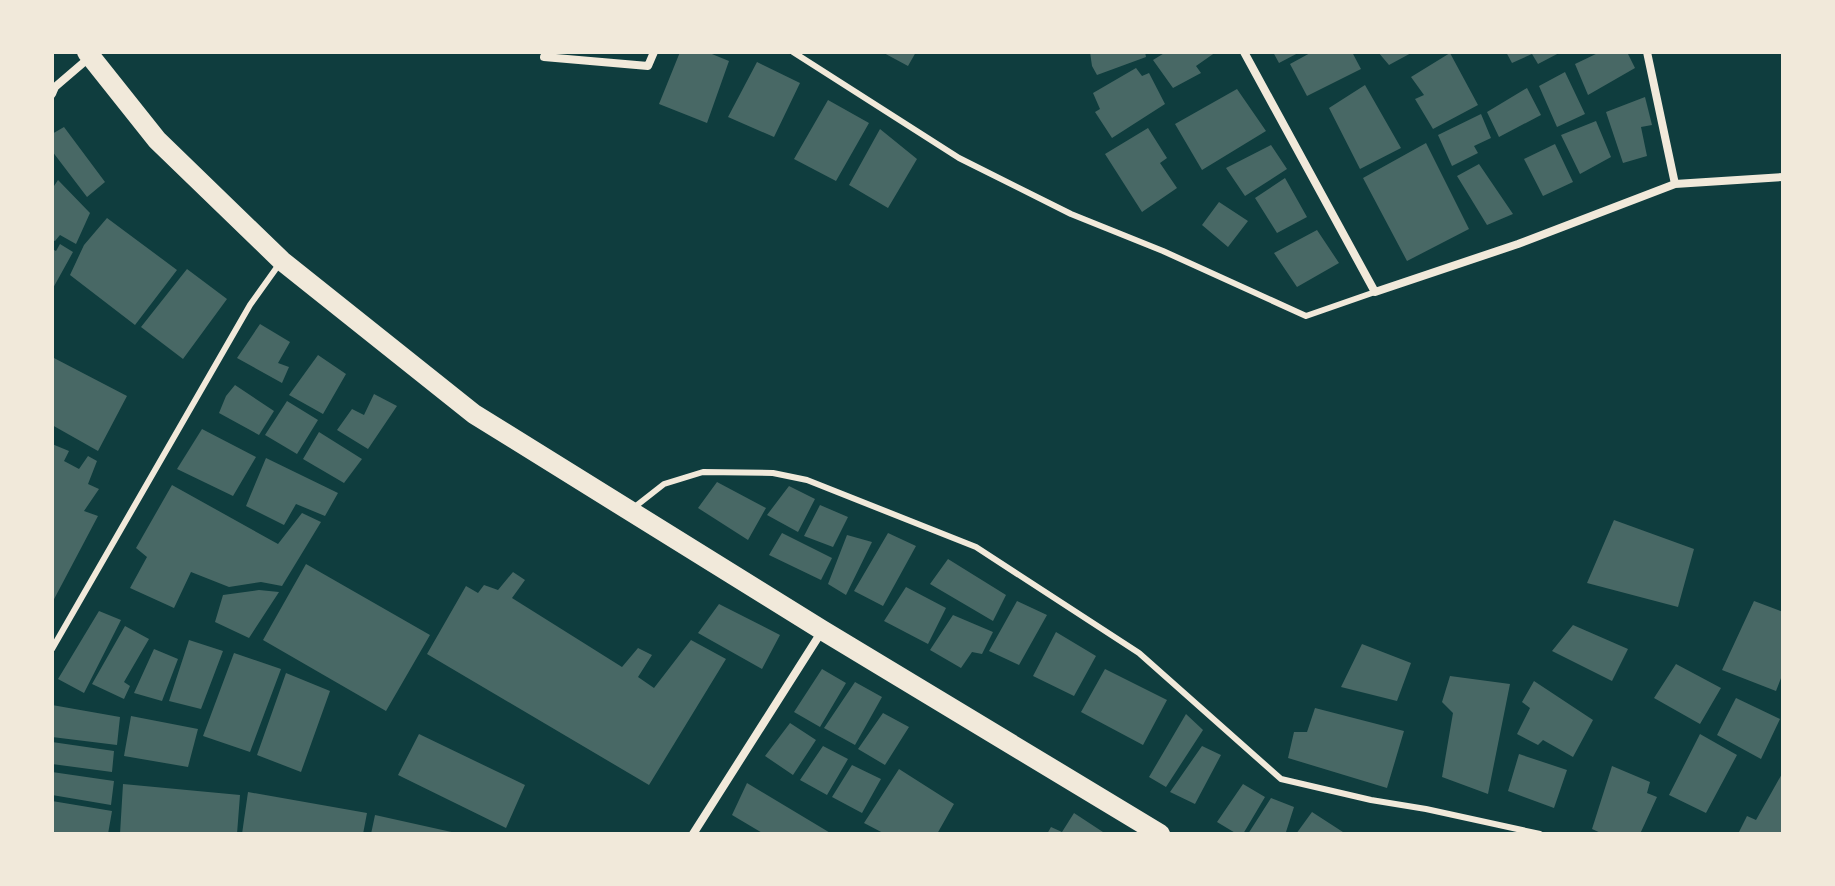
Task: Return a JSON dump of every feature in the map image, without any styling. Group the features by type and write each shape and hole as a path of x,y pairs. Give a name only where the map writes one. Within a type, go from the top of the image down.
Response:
{"main road":[{"path":"91,54 157,140 282,261 474,414 822,630 1160,834"}],"street":[{"path":"544,57 648,66 654,52"},
{"path":"1244,52 1375,292 1518,244 1675,184 1783,177"},
{"path":"1647,52 1675,184"},
{"path":"52,94 55,87 91,54"},
{"path":"693,834 822,630"}],"lane":[{"path":"793,52 959,158 1071,214 1163,251 1306,316 1375,292"},
{"path":"52,649 250,305 282,261"},
{"path":"630,510 664,484 703,472 773,473 807,480 976,547 1139,653 1281,779 1540,834"}],"building":[{"path":"680,52 707,52 729,61 707,123 659,104"},
{"path":"882,52 916,52 908,66"},
{"path":"1090,52 1145,52 1146,57 1097,75"},
{"path":"1166,52 1216,52 1196,66 1201,73 1173,88 1153,60"},
{"path":"1273,52 1300,52 1279,63"},
{"path":"1312,52 1352,52 1361,69 1307,96 1290,64"},
{"path":"1378,52 1413,52 1389,65"},
{"path":"1506,52 1561,52 1538,64 1532,54 1512,63"},
{"path":"1600,52 1627,52 1635,68 1588,95 1575,64"},
{"path":"1450,53 1478,105 1433,129 1415,99 1424,95 1411,77"},
{"path":"757,62 800,83 774,137 728,117"},
{"path":"1136,68 1142,76 1149,73 1165,104 1112,138 1095,112 1100,109 1093,93"},
{"path":"1565,72 1585,114 1557,127 1539,86"},
{"path":"1365,85 1401,148 1360,169 1329,108"},
{"path":"1527,88 1541,115 1499,137 1487,112"},
{"path":"1237,89 1266,131 1202,170 1175,124"},
{"path":"1645,97 1652,125 1641,127 1647,156 1623,163 1606,112"},
{"path":"828,100 869,123 836,181 794,159"},
{"path":"1481,114 1491,138 1474,146 1478,153 1452,166 1438,135"},
{"path":"1596,121 1611,157 1580,174 1561,135"},
{"path":"64,127 105,182 87,197 52,151 52,134"},
{"path":"1148,128 1167,158 1160,163 1177,188 1142,212 1105,154"},
{"path":"880,129 917,159 888,208 849,185"},
{"path":"1426,143 1469,229 1407,261 1363,178"},
{"path":"1555,144 1573,182 1543,196 1524,159"},
{"path":"1271,145 1287,169 1245,196 1226,168"},
{"path":"1479,164 1513,214 1487,225 1457,176"},
{"path":"1285,178 1307,217 1277,233 1255,198"},
{"path":"58,180 90,213 76,244 60,235 55,241 52,240 52,189"},
{"path":"1219,202 1248,221 1228,247 1202,225"},
{"path":"107,218 177,270 135,325 70,275 84,245"},
{"path":"1317,230 1339,263 1297,287 1274,253"},
{"path":"60,244 73,252 52,290 52,249 56,251"},
{"path":"187,269 227,299 183,359 141,327"},
{"path":"260,324 290,342 278,363 289,367 282,383 237,358"},
{"path":"318,355 346,374 323,414 289,395"},
{"path":"52,357 127,396 98,451 52,425"},
{"path":"235,385 274,411 259,435 219,413"},
{"path":"374,394 397,406 368,449 337,430 352,409 364,415"},
{"path":"287,401 318,420 297,454 265,435"},
{"path":"202,429 256,457 233,496 177,469"},
{"path":"319,432 362,459 344,483 303,459"},
{"path":"52,444 69,451 64,461 79,469 88,456 97,461 88,484 99,489 84,511 98,516 52,603"},
{"path":"266,458 338,493 325,516 296,504 284,525 246,506"},
{"path":"717,482 766,508 748,540 698,508"},
{"path":"172,485 278,544 302,513 321,522 282,586 261,582 229,587 191,572 174,608 130,588 147,557 136,548"},
{"path":"789,486 815,499 798,532 767,515"},
{"path":"820,505 848,517 833,547 804,536"},
{"path":"1614,520 1694,549 1678,607 1587,583"},
{"path":"782,533 832,558 821,580 769,555"},
{"path":"888,533 916,546 883,606 854,591"},
{"path":"847,535 872,542 846,595 828,584"},
{"path":"948,559 1006,595 993,621 930,584"},
{"path":"306,564 430,635 386,711 263,640"},
{"path":"513,572 525,580 512,598 622,667 638,648 652,655 638,677 654,688 691,640 726,659 649,785 427,654 466,586 478,593 484,585 498,590"},
{"path":"906,587 946,608 928,644 884,621"},
{"path":"259,590 279,592 249,638 215,622 223,595"},
{"path":"1017,601 1047,615 1019,665 989,651"},
{"path":"1754,601 1783,612 1783,673 1776,691 1722,670"},
{"path":"719,604 780,635 762,669 698,633"},
{"path":"99,611 121,620 84,693 58,679"},
{"path":"953,615 993,632 982,654 972,652 961,668 930,650"},
{"path":"1573,625 1628,649 1612,681 1552,651"},
{"path":"125,626 149,639 124,682 130,686 124,699 92,684"},
{"path":"1056,632 1096,656 1074,696 1033,676"},
{"path":"189,640 223,651 201,709 169,701"},
{"path":"1362,644 1411,663 1397,701 1341,687"},
{"path":"154,649 178,659 162,701 134,693"},
{"path":"234,653 281,669 250,752 203,736"},
{"path":"1676,664 1721,688 1700,724 1654,698"},
{"path":"822,669 846,683 820,727 794,712"},
{"path":"1105,669 1167,700 1143,745 1081,712"},
{"path":"286,673 330,691 301,772 257,755"},
{"path":"1450,676 1510,684 1488,794 1442,777 1453,713 1442,702"},
{"path":"1534,681 1593,720 1573,757 1543,740 1538,745 1517,734 1530,708 1522,702"},
{"path":"855,682 882,697 855,745 824,728"},
{"path":"1736,698 1780,719 1761,759 1717,735"},
{"path":"52,705 120,717 117,745 52,737"},
{"path":"1315,708 1404,731 1387,788 1288,758 1294,732 1307,732"},
{"path":"883,713 909,727 885,765 858,749"},
{"path":"1186,714 1203,730 1166,787 1149,777"},
{"path":"131,716 198,729 188,767 124,756"},
{"path":"790,723 816,740 793,775 765,756"},
{"path":"419,734 525,785 506,828 398,775"},
{"path":"1700,734 1737,755 1706,813 1669,795"},
{"path":"52,742 114,751 112,772 52,764"},
{"path":"823,746 848,759 827,795 800,780"},
{"path":"1202,746 1221,755 1195,804 1170,792"},
{"path":"1519,754 1567,770 1554,808 1508,791"},
{"path":"852,765 881,779 862,813 832,797"},
{"path":"1612,766 1650,782 1647,793 1657,797 1640,834 1603,834 1592,829"},
{"path":"899,769 954,804 937,834 885,834 864,823"},
{"path":"52,772 114,781 111,805 52,795"},
{"path":"1783,772 1783,834 1738,834 1747,816 1756,820"},
{"path":"747,783 832,834 764,834 732,815"},
{"path":"123,784 240,795 237,834 120,834"},
{"path":"1243,784 1265,797 1243,834 1237,834 1217,822"},
{"path":"248,792 367,813 363,834 242,834"},
{"path":"1271,798 1294,807 1286,832 1248,834"},
{"path":"52,801 112,811 108,834 52,832"},
{"path":"1312,812 1346,834 1296,834"},
{"path":"1074,813 1106,834 1047,834 1051,827 1062,832"},
{"path":"375,815 456,833 456,834 371,834"}]}
